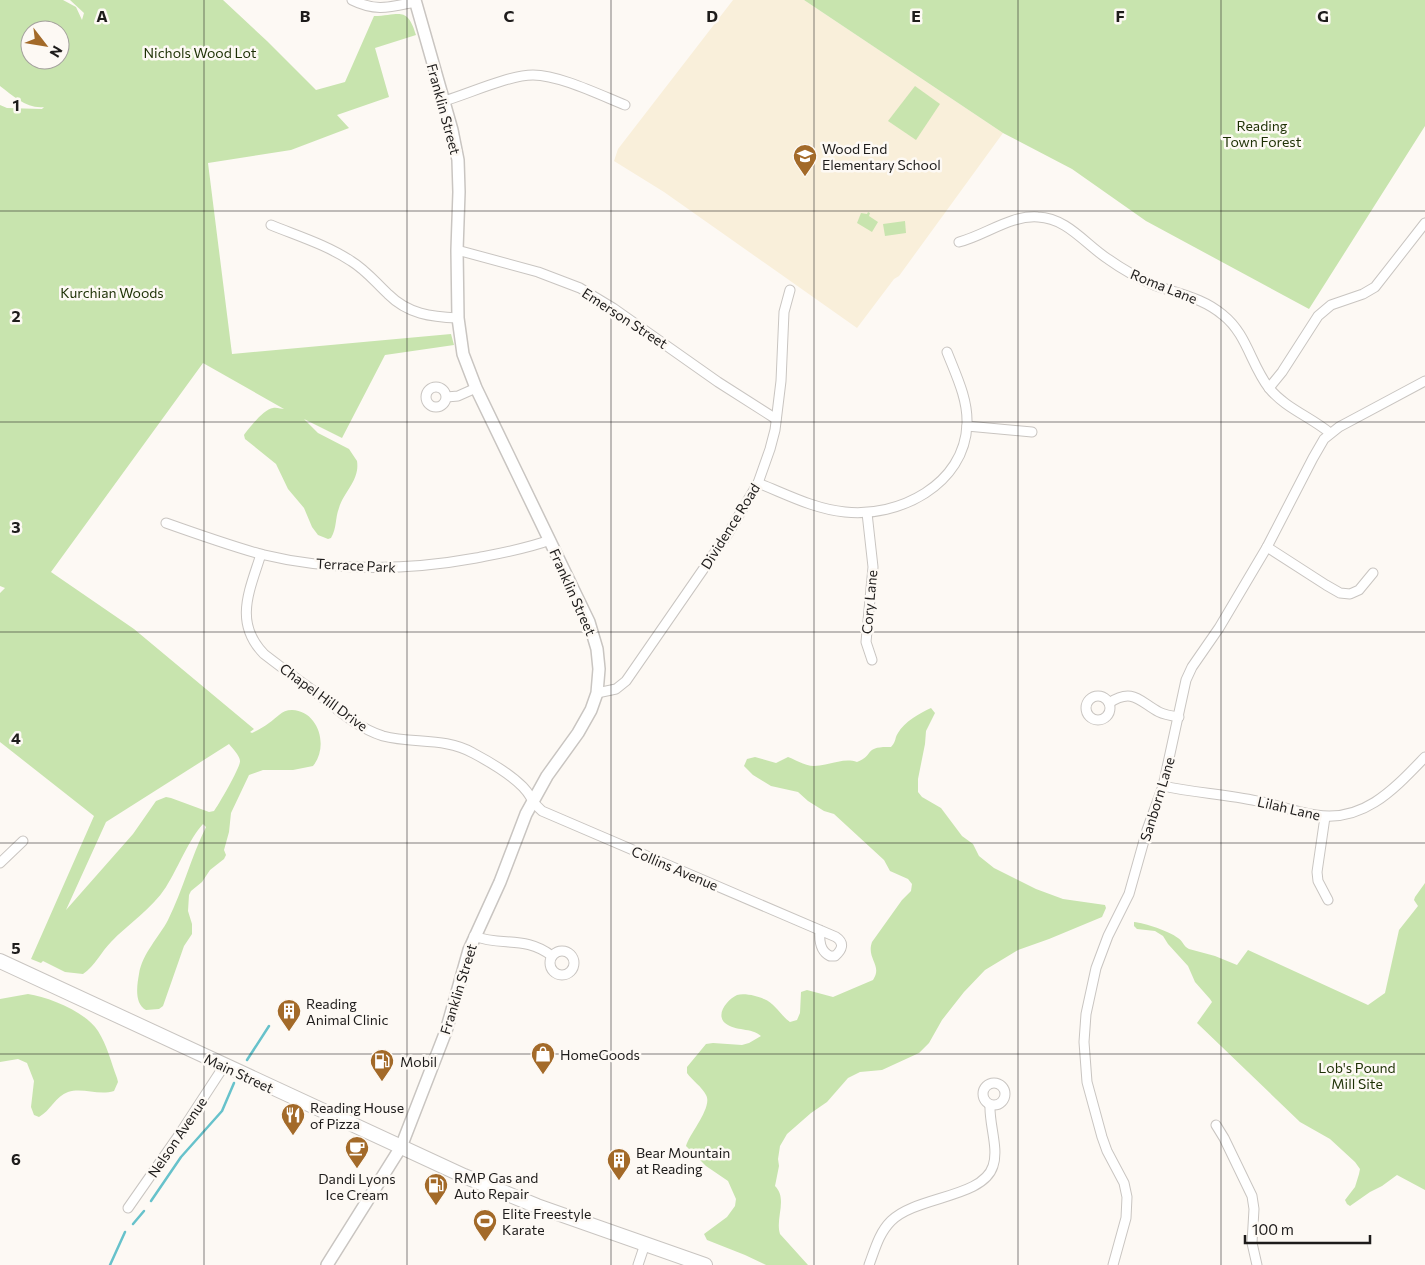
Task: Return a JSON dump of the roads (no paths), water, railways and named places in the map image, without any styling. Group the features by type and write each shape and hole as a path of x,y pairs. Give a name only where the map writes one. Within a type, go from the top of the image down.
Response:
{"main road":[{"name":"Franklin Street","path":"327,1265 401,1147 446,1030 474,936 500,882 532,802 546,776 584,725 597,693 599,660 594,635 476,388 463,354 458,318 458,160 452,130 415,1"},
{"name":"Main Street","path":"0,961 224,1066 503,1193 705,1265"}],"street":[{"path":"352,0 368,7 380,8 415,1"},
{"path":"444,102 512,79 531,75 555,79 625,105"},
{"name":"Roma Lane","path":"959,242 975,238 1019,218 1038,216 1057,221 1072,230 1108,260 1129,272 1154,284 1200,299 1223,315 1242,336 1258,370 1270,388 1283,401 1330,433"},
{"path":"1270,388 1318,316 1331,306 1363,294 1376,286 1425,223"},
{"path":"271,225 327,248 350,260 364,270 395,301 410,310 428,316 458,318"},
{"name":"Emerson Street","path":"457,250 538,272 580,288 613,308 718,382 776,419"},
{"name":"Dividence Road","path":"597,693 616,690 626,681 729,532 758,483 770,449 776,419 781,380 784,312 790,290"},
{"path":"758,483 821,508 842,512 867,513 890,509 906,503 933,487 947,474 957,460 963,445 967,426 967,413 962,387 947,352"},
{"name":"Sanborn Lane","path":"1113,1265 1126,1218 1127,1197 1124,1182 1107,1151 1097,1123 1088,1082 1084,1031 1088,1001 1096,968 1108,936 1129,894 1147,830 1163,786 1186,680 1192,667 1219,628 1267,547 1320,445 1330,433 1424,382"},
{"path":"447,397 460,395 476,388"},
{"path":"967,426 1032,432"},
{"name":"Cory Lane","path":"867,513 873,572 866,642 872,660"},
{"name":"Terrace Park","path":"166,522 261,554 348,566 410,567 441,564 506,552 550,540"},
{"path":"1267,547 1340,593 1352,593 1359,590 1373,573"},
{"name":"Chapel Hill Drive","path":"261,554 247,601 246,612 250,635 264,654 360,726 388,737 450,744 466,749 518,783 526,790 532,802"},
{"path":"1109,703 1120,697 1134,697 1144,701 1160,712 1179,717"},
{"name":"Lilah Lane","path":"1163,786 1233,796 1325,817 1342,816 1370,806 1397,786 1425,757"},
{"name":"Collins Avenue","path":"532,802 542,811 820,930"},
{"path":"1325,817 1317,872 1328,900"},
{"path":"0,863 23,841"},
{"path":"474,936 488,940 530,944 552,956"},
{"name":"Nelson Avenue","path":"128,1208 184,1128 224,1066"},
{"path":"869,1265 882,1232 898,1215 916,1205 977,1185 989,1175 995,1160 990,1105"},
{"path":"1216,1125 1252,1196 1254,1209 1252,1243 1257,1265"},
{"path":"638,1265 645,1244"}],"waterway":[{"path":"247,1060 269,1026"},
{"path":"151,1201 181,1157 222,1111 234,1083"},
{"path":"133,1224 144,1211"},
{"path":"110,1265 125,1232"}],"place":[{"name":"Wood End Elementary School","path":"805,177"},
{"name":"Reading Animal Clinic","path":"289,1032"},
{"name":"HomeGoods","path":"543,1075"},
{"name":"Mobil","path":"382,1082"},
{"name":"Reading House of Pizza","path":"293,1136"},
{"name":"Dandi Lyons Ice Cream","path":"357,1169"},
{"name":"Bear Mountain at Reading","path":"619,1181"},
{"name":"RMP Gas and Auto Repair","path":"436,1206"},
{"name":"Elite Freestyle Karate","path":"485,1242"}],"park label":[{"name":"Nichols Wood Lot","path":"200,52"},
{"name":"Reading Town Forest","path":"1262,134"},
{"name":"Kurchian Woods","path":"112,292"},
{"name":"Lob's Pound Mill Site","path":"1357,1076"}]}
